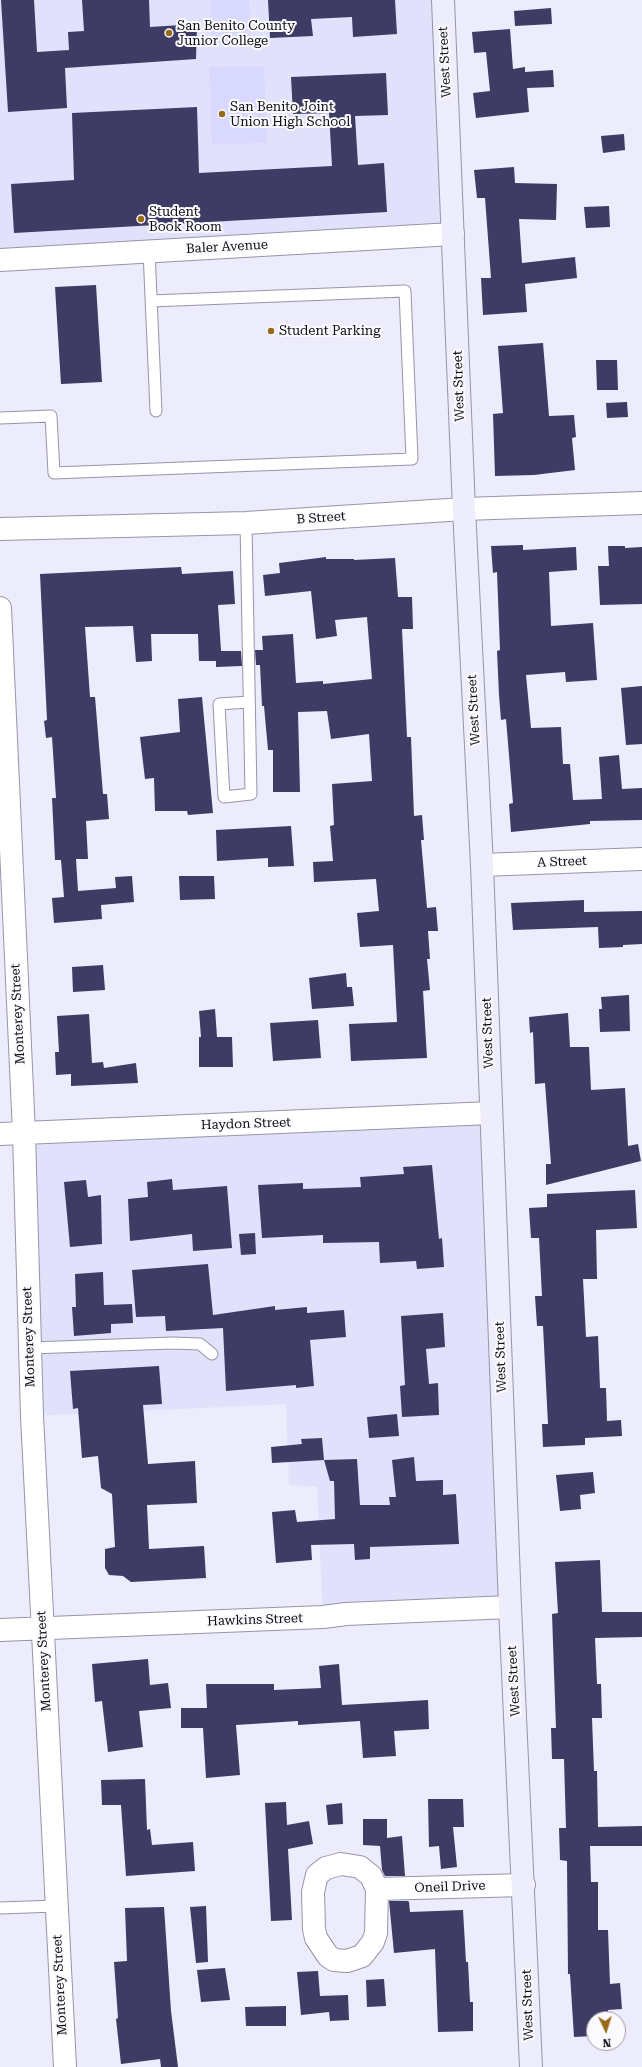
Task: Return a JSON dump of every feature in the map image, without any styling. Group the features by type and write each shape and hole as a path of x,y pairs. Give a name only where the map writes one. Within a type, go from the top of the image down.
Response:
{"street":[{"name":"West Street","path":"443,0 464,509 482,865 510,1607 524,1885 531,2067"},
{"name":"Baler Avenue","path":"0,260 453,234"},
{"name":"B Street","path":"0,529 246,523 464,509 642,503"},
{"name":"Monterey Street","path":"0,608 24,1133 30,1348 65,2067"},
{"name":"A Street","path":"482,865 642,859"},
{"name":"Haydon Street","path":"0,1134 491,1113"},
{"name":"Hawkins Street","path":"0,1630 323,1617 346,1614 510,1607"},
{"name":"Oneil Drive","path":"377,1889 524,1885"}],"lane":[{"path":"149,251 156,411"},
{"path":"0,418 51,416 54,472 412,459 405,291 151,301"},
{"path":"246,523 251,794 224,797 219,704 249,702"},
{"path":"30,1348 173,1343 200,1344 212,1354"},
{"path":"0,1908 56,1906"}],"shaded area":[{"name":"San Benito Joint Union High School","path":"0,0 439,0 450,228 0,255"},
{"path":"210,0 249,0 251,40 212,42"},
{"path":"264,66 267,143 212,144 209,67"},
{"path":"491,1113 510,1607 323,1617 317,1487 289,1485 286,1404 32,1416 24,1133"}],"building":[{"path":"1,0 34,0 37,52 69,50 68,32 84,31 82,0 149,0 150,27 197,24 196,59 65,68 67,108 8,112"},
{"path":"268,0 395,0 397,34 353,37 352,17 311,19 313,36 270,38"},
{"path":"551,8 552,24 515,26 514,11"},
{"path":"510,29 513,69 525,67 525,72 553,70 554,87 527,88 529,112 476,118 473,93 490,91 486,52 474,53 472,32"},
{"path":"386,73 388,115 355,116 358,165 384,163 387,212 14,233 11,184 74,180 72,113 197,107 199,173 332,166 329,113 293,114 291,77"},
{"path":"624,134 625,150 603,153 601,136"},
{"path":"514,167 515,183 557,184 556,220 519,219 522,263 575,257 577,278 525,284 527,312 483,315 481,278 491,278 485,198 477,198 474,170"},
{"path":"609,206 610,227 586,228 584,207"},
{"path":"96,285 102,382 61,384 55,287"},
{"path":"543,343 549,416 574,415 576,437 572,438 575,470 534,475 495,476 493,414 503,413 498,346"},
{"path":"596,360 617,360 618,390 597,390"},
{"path":"627,402 628,417 607,418 606,403"},
{"path":"523,545 523,550 576,547 577,570 549,572 551,626 593,623 597,680 566,682 565,672 526,675 531,728 561,727 563,764 570,764 573,800 602,799 599,757 619,755 622,789 642,788 642,820 590,821 590,824 511,832 509,804 513,803 506,719 501,720 499,695 497,651 500,650 497,572 493,573 491,546"},
{"path":"608,546 625,546 625,548 642,547 642,604 600,605 598,566 609,566"},
{"path":"326,557 326,559 354,560 395,558 398,597 412,597 413,629 402,629 407,737 411,737 414,816 422,815 424,840 421,840 427,908 436,907 438,931 428,931 430,959 427,959 430,990 423,991 427,1058 351,1061 349,1024 397,1022 393,945 360,947 357,913 379,911 376,879 314,882 313,862 333,861 330,826 334,825 332,784 372,781 369,734 331,739 327,711 298,712 300,792 273,792 273,750 268,750 264,706 262,706 260,665 256,665 255,650 263,650 262,636 293,634 296,683 323,681 323,684 372,679 367,617 335,620 337,636 316,639 311,591 265,596 263,575 280,573 279,563"},
{"path":"181,567 182,574 233,571 235,604 218,605 221,651 241,651 242,666 216,667 216,661 199,661 198,634 151,634 152,661 136,662 133,626 85,627 90,697 95,697 103,794 107,794 109,819 86,821 88,859 76,859 78,891 116,888 115,877 132,876 134,902 101,905 102,919 54,923 52,898 64,897 61,860 55,860 52,798 56,798 52,737 46,738 44,721 47,720 40,574"},
{"path":"642,686 642,744 626,745 621,688"},
{"path":"202,697 213,813 188,815 187,811 155,811 154,778 145,779 140,737 180,732 178,699"},
{"path":"291,826 294,866 268,867 268,858 217,861 216,830"},
{"path":"179,876 214,876 215,899 180,900"},
{"path":"584,900 584,912 642,911 642,944 623,945 623,947 599,948 598,927 513,930 511,903"},
{"path":"103,965 105,990 73,992 72,967"},
{"path":"346,973 347,987 352,987 354,1006 312,1009 309,978"},
{"path":"629,995 630,1031 600,1032 599,1009 602,1009 601,997"},
{"path":"215,1009 217,1037 232,1037 233,1067 199,1067 199,1037 201,1037 199,1011"},
{"path":"568,1013 570,1047 589,1047 591,1090 625,1088 628,1146 638,1144 641,1161 546,1185 546,1164 551,1164 545,1083 535,1084 533,1032 530,1033 529,1017"},
{"path":"89,1014 92,1063 103,1062 104,1068 136,1063 138,1083 71,1086 71,1074 56,1075 55,1052 59,1052 57,1016"},
{"path":"318,1020 321,1058 273,1061 270,1023"},
{"path":"432,1165 439,1239 442,1238 444,1267 417,1269 416,1261 380,1263 379,1242 323,1243 323,1235 262,1238 258,1185 303,1183 303,1189 361,1187 360,1177 404,1174 403,1167"},
{"path":"172,1179 173,1190 227,1186 232,1248 193,1251 192,1234 130,1241 128,1199 148,1197 147,1182"},
{"path":"86,1180 88,1197 101,1195 102,1244 70,1247 64,1182"},
{"path":"635,1190 637,1228 596,1230 597,1279 583,1279 586,1337 598,1336 600,1388 606,1388 607,1421 621,1420 622,1436 585,1438 585,1445 543,1447 542,1424 548,1424 543,1326 537,1326 535,1296 542,1296 539,1238 531,1238 529,1208 547,1207 547,1194"},
{"path":"255,1233 256,1254 241,1255 239,1234"},
{"path":"208,1264 213,1315 275,1306 275,1310 307,1307 307,1313 344,1310 346,1337 310,1340 314,1386 296,1388 296,1385 226,1391 223,1328 166,1331 165,1316 136,1317 132,1270"},
{"path":"103,1272 104,1305 132,1304 133,1323 111,1324 111,1333 74,1336 72,1307 76,1307 75,1274"},
{"path":"443,1313 445,1347 426,1349 429,1384 438,1383 439,1415 402,1417 400,1386 405,1385 401,1316"},
{"path":"159,1366 162,1404 143,1405 148,1464 195,1461 197,1503 147,1505 149,1549 204,1546 206,1578 131,1582 123,1576 109,1575 105,1568 105,1549 115,1547 112,1494 101,1488 98,1456 82,1458 78,1408 73,1409 70,1371"},
{"path":"397,1414 399,1436 369,1438 367,1417"},
{"path":"322,1438 324,1460 272,1463 271,1447 302,1444 301,1439"},
{"path":"414,1457 416,1481 443,1480 443,1495 456,1494 459,1544 370,1547 370,1559 355,1560 354,1544 311,1545 312,1560 276,1563 272,1512 295,1510 297,1522 335,1519 334,1481 330,1481 324,1460 357,1459 360,1505 390,1505 389,1497 396,1497 392,1460"},
{"path":"593,1472 595,1493 580,1495 581,1509 560,1511 556,1475"},
{"path":"600,1560 602,1612 642,1612 642,1637 595,1638 597,1684 601,1684 602,1718 592,1718 594,1771 597,1771 598,1827 642,1826 642,1846 590,1846 591,1882 598,1882 598,1930 608,1930 610,1984 620,1983 622,2009 608,2011 586,2011 586,2036 574,2037 570,1974 568,1974 567,1861 560,1860 559,1828 566,1828 564,1759 552,1759 551,1728 556,1728 552,1614 558,1613 555,1562"},
{"path":"148,1659 150,1685 168,1683 171,1708 139,1711 143,1747 108,1752 102,1701 95,1702 92,1664"},
{"path":"339,1664 342,1705 428,1700 429,1729 394,1731 396,1756 363,1758 360,1721 298,1725 298,1721 236,1725 240,1775 206,1778 203,1728 181,1728 181,1708 207,1708 206,1684 274,1684 274,1690 321,1688 319,1666"},
{"path":"145,1779 147,1830 150,1829 152,1845 193,1842 195,1871 126,1876 121,1805 102,1805 101,1780"},
{"path":"428,1799 463,1799 464,1827 453,1827 457,1867 441,1869 439,1846 429,1847"},
{"path":"286,1802 287,1825 309,1821 313,1844 288,1849 292,1920 271,1921 265,1803"},
{"path":"342,1803 343,1824 328,1825 326,1805"},
{"path":"363,1819 387,1819 387,1838 402,1836 405,1876 385,1876 382,1870 380,1846 363,1845"},
{"path":"389,1901 408,1901 410,1912 463,1910 470,2002 473,2002 473,2031 438,2032 435,1949 394,1953"},
{"path":"206,1906 208,1962 196,1963 190,1907"},
{"path":"164,1907 171,2011 178,2067 161,2067 160,2059 121,2064 116,2019 118,2018 114,1962 127,1961 125,1908"},
{"path":"225,1968 230,2000 201,2002 197,1970"},
{"path":"318,1971 320,1996 348,1995 349,2020 330,2021 329,2012 301,2015 297,1972"},
{"path":"384,1979 386,2006 367,2007 366,1980"},
{"path":"286,2006 286,2026 246,2026 245,2007"}],"place":[{"name":"San Benito County Junior College","path":"169,33"},
{"name":"San Benito Joint Union High School","path":"222,114"},
{"name":"Student Book Room","path":"141,219"},
{"name":"Student Parking","path":"271,331"}]}
